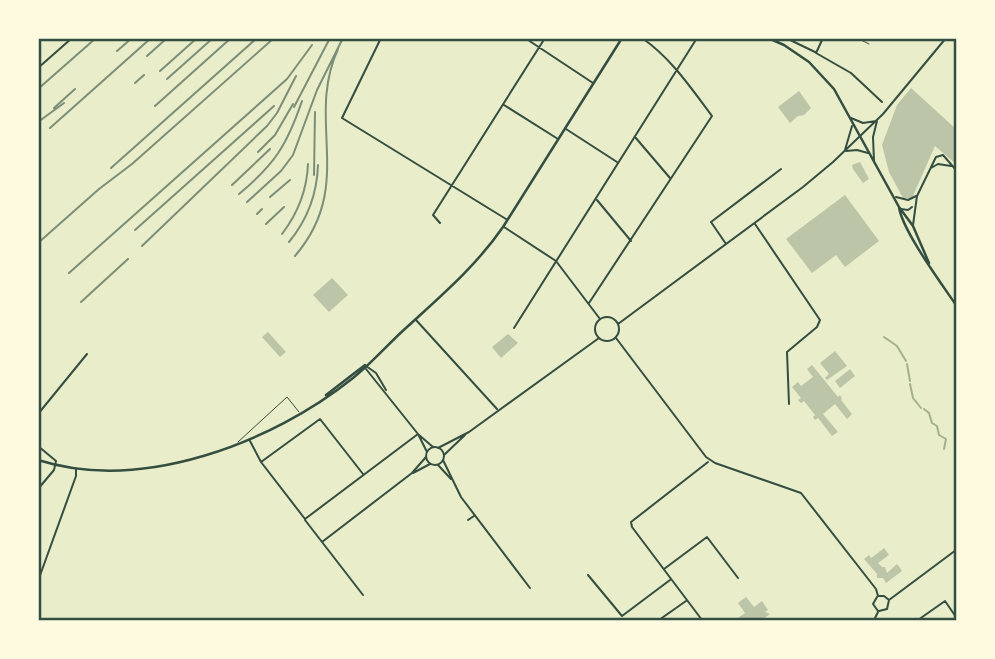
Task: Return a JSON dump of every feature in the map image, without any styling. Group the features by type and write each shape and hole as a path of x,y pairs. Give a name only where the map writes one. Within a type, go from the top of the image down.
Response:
{"street":[{"path":"38,68 72,38"},
{"path":"381,38 342,118 507,220"},
{"path":"524,38 594,83"},
{"path":"440,223 433,215 545,38"},
{"path":"38,460 76,468 107,470 154,467 207,456 249,440 300,413 358,374 465,274 503,227 622,38"},
{"path":"589,303 712,116 677,70 642,38"},
{"path":"514,328 697,38"},
{"path":"768,38 795,52 818,70 834,89 899,208 913,226 929,263"},
{"path":"786,38 851,73 882,102"},
{"path":"816,53 822,38"},
{"path":"618,324 808,184 877,120 946,38"},
{"path":"503,104 558,139"},
{"path":"849,117 863,123 877,120"},
{"path":"874,162 873,137 877,120"},
{"path":"845,151 852,122"},
{"path":"565,128 619,163"},
{"path":"635,137 671,179"},
{"path":"845,151 869,153"},
{"path":"913,226 914,205 935,159 942,155 957,170"},
{"path":"935,159 938,164"},
{"path":"943,164 946,160"},
{"path":"930,169 938,164 951,166"},
{"path":"727,244 711,222 781,169"},
{"path":"893,197 908,200 917,196"},
{"path":"596,199 631,241"},
{"path":"899,208 908,210 914,205"},
{"path":"899,208 920,252 957,305"},
{"path":"755,223 820,318 819,325 786,352 789,404"},
{"path":"503,227 556,261 600,319"},
{"path":"609,317 618,324 619,333 615,338 606,341 599,338 595,327 600,319 609,317"},
{"path":"416,319 498,411"},
{"path":"427,452 469,432 599,338"},
{"path":"615,338 709,460 802,493 876,589 878,596"},
{"path":"38,414 87,354"},
{"path":"372,359 372,369"},
{"path":"365,365 369,374 388,394"},
{"path":"320,400 359,367 365,365 372,369 418,434 427,452 412,473"},
{"path":"358,374 369,374"},
{"path":"261,462 320,419 364,475"},
{"path":"437,465 469,432"},
{"path":"418,434 434,448"},
{"path":"305,519 418,434"},
{"path":"249,440 261,462 363,595"},
{"path":"38,446 55,459 56,464"},
{"path":"439,448 444,456"},
{"path":"426,457 430,464"},
{"path":"443,460 461,497 530,588"},
{"path":"702,621 631,523 709,460"},
{"path":"38,489 56,464"},
{"path":"322,542 412,473 430,464 437,465 452,479"},
{"path":"38,580 76,476 76,468"},
{"path":"468,520 475,515"},
{"path":"664,569 707,537 738,578"},
{"path":"878,611 887,609 889,600 957,550"},
{"path":"502,559 506,556"},
{"path":"516,577 519,574"},
{"path":"588,575 622,616 671,579"},
{"path":"878,596 889,600"},
{"path":"878,596 873,603 878,611"},
{"path":"659,621 687,600"},
{"path":"918,621 945,601 957,617"},
{"path":"874,621 878,611"}],"lane":[{"path":"857,38 869,44"},
{"path":"238,444 237,441 247,431 286,397 300,413"}],"building":[{"path":"911,88 956,129 956,164 935,146 912,198 903,198 889,172 882,145 897,105"},
{"path":"799,91 811,108 790,123 778,107"},
{"path":"860,162 869,179 863,183 852,165"},
{"path":"845,195 879,241 845,267 836,255 812,273 786,239"},
{"path":"332,278 348,295 329,312 313,295"},
{"path":"268,332 286,352 280,357 262,337"},
{"path":"508,334 518,343 501,358 492,347"},
{"path":"835,351 847,366 827,380 825,378 829,374 820,363"},
{"path":"812,365 838,397 840,395 852,414 847,419 835,404 823,414 838,432 832,436 818,418 815,420 815,415 804,401 801,403 798,400 801,398 792,387 798,382 801,386 813,377 807,369"},
{"path":"850,369 855,376 840,388 835,381"},
{"path":"884,548 889,555 878,563 885,567 887,573 897,564 902,571 886,583 883,578 877,578 877,574 864,559 869,555 871,558"},
{"path":"746,597 754,607 762,601 768,610 765,612 770,614 760,618 762,620 735,620 745,613 738,603"}],"waterway":[{"path":"884,337 897,346 906,361"},
{"path":"907,364 910,381"},
{"path":"910,384 913,398 921,408"},
{"path":"924,409 929,413 932,423 937,426 939,435 946,439 944,449"}],"railway":[{"path":"38,89 96,38"},
{"path":"117,51 132,38"},
{"path":"50,128 151,38"},
{"path":"147,56 167,38"},
{"path":"160,71 197,38"},
{"path":"167,79 213,38"},
{"path":"155,106 231,38"},
{"path":"111,168 257,38"},
{"path":"38,243 274,38"},
{"path":"294,107 330,38"},
{"path":"247,202 281,171 293,155 317,90 343,38"},
{"path":"69,273 287,79 312,45"},
{"path":"295,256 313,230 323,204 327,178 326,102 329,76 338,49"},
{"path":"135,83 144,75"},
{"path":"142,246 267,126 277,113 296,76"},
{"path":"54,108 75,89"},
{"path":"239,194 262,173 278,153 291,130 302,101"},
{"path":"38,122 64,103"},
{"path":"258,152 275,135 293,104"},
{"path":"135,230 274,106"},
{"path":"314,175 315,112"},
{"path":"232,185 270,149"},
{"path":"282,234 301,201 308,164"},
{"path":"289,242 310,206 318,165"},
{"path":"270,197 290,180"},
{"path":"266,224 284,207"},
{"path":"257,214 262,209"},
{"path":"81,302 128,259"}]}
